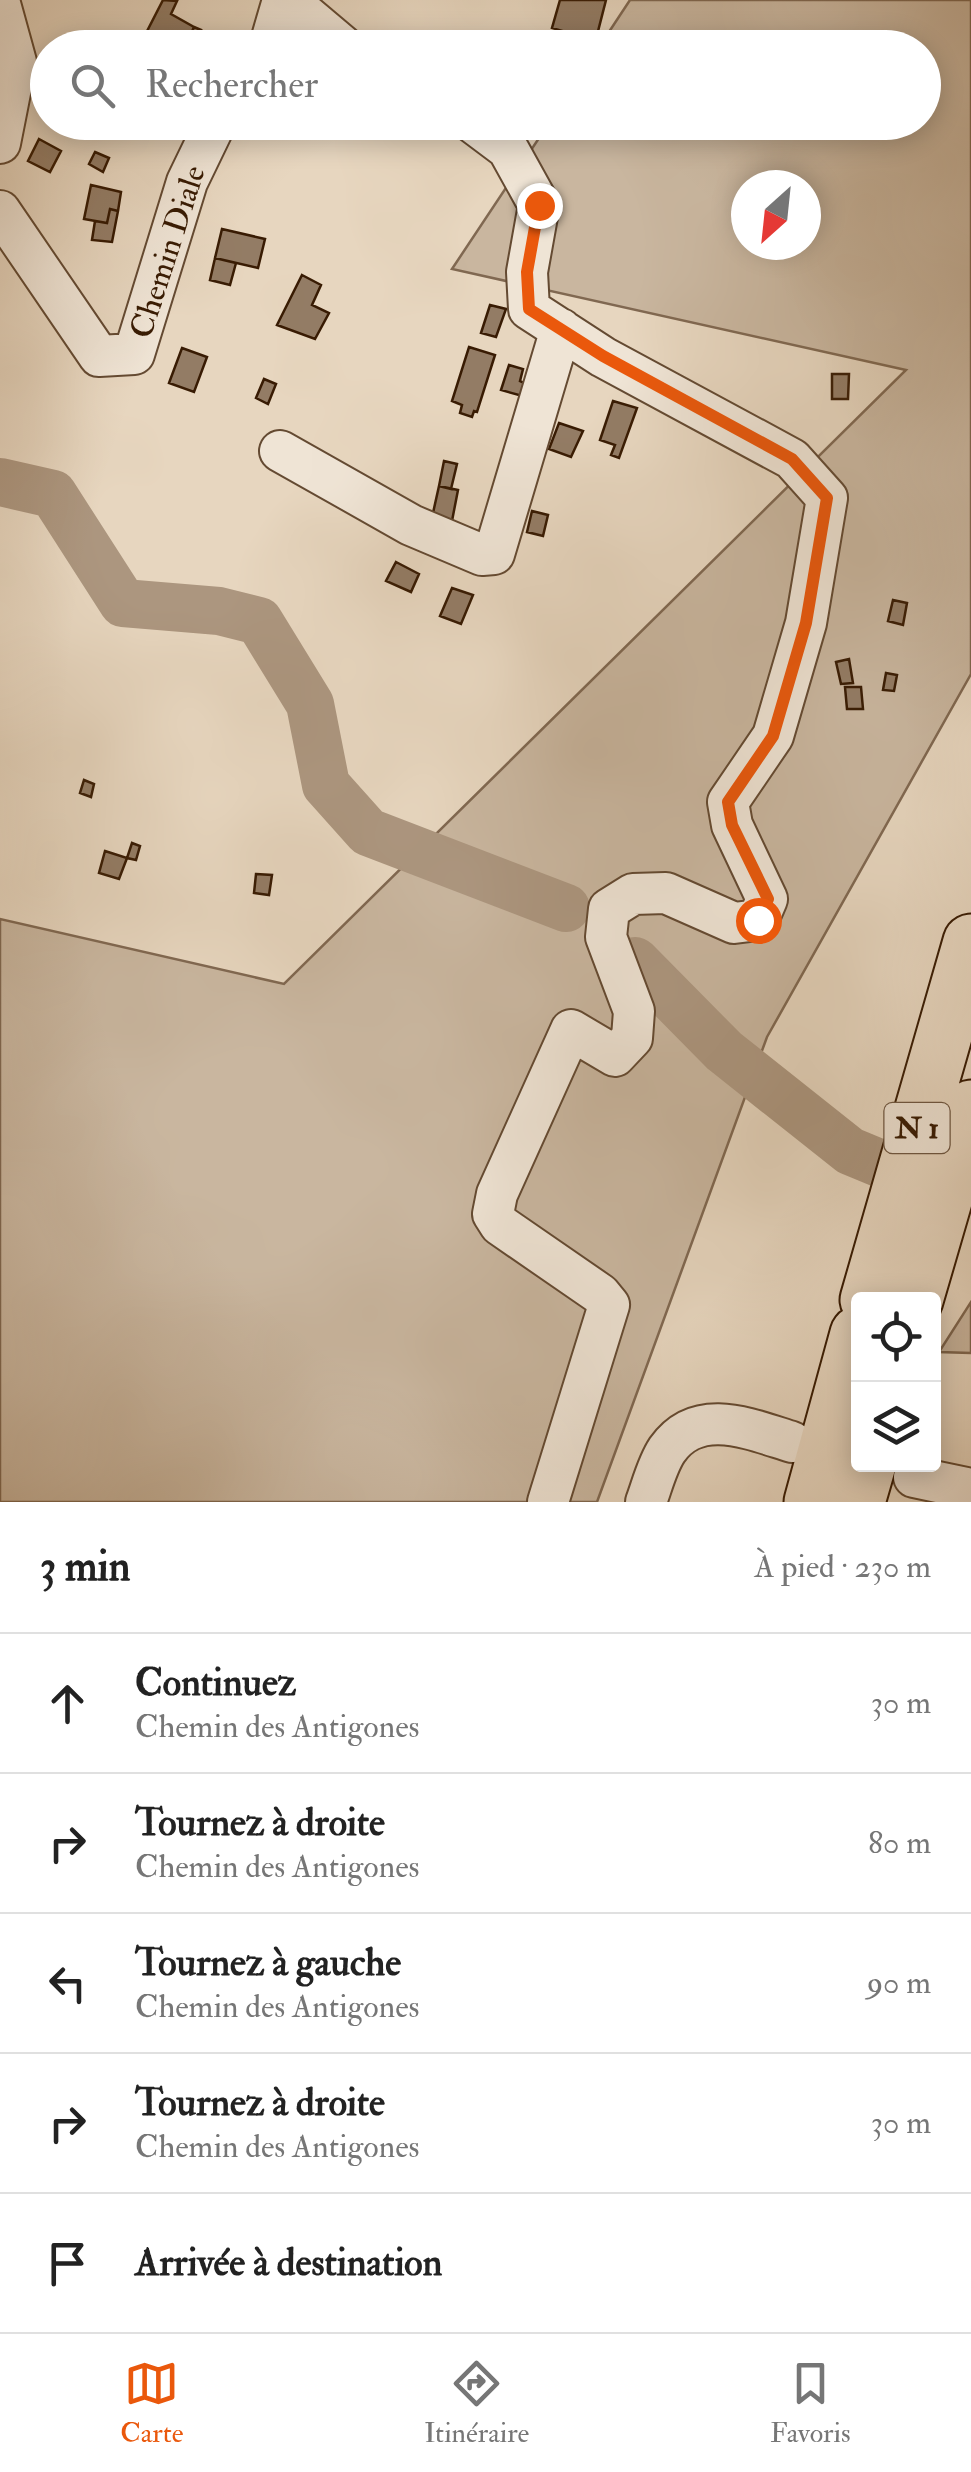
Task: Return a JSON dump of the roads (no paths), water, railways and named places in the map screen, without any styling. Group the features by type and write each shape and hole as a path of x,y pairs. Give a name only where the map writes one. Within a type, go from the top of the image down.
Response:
{"highway":[{"name":"N 1","path":"870,1292 969,949"},
{"name":"N 1","path":"917,1292 971,1108"},
{"path":"812,1502 851,1359"},
{"path":"857,1502 890,1472"}],"street":[{"path":"275,30 286,0 323,30"},
{"path":"0,4 16,62 0,143"},
{"name":"Chemin Diale","path":"0,211 99,356 134,354 187,182 207,140"},
{"path":"497,140 508,148 539,205 527,272 529,309 603,356 792,459 827,498 806,623 773,736 728,802 732,825 768,899 758,920 734,922 666,893 633,894 609,909 606,938 634,1011 632,1038 615,1056 571,1030 497,1194 493,1214 500,1225 600,1294 609,1305 548,1502"},
{"path":"280,451 411,525 482,555 494,554 562,329"},
{"path":"646,1502 666,1452 682,1433 701,1425 725,1423 792,1442"},
{"path":"895,1472 971,1489"}],"waterway":[{"path":"0,482 53,494 123,603 219,611 259,621 310,704 326,785 368,832 566,908"},
{"path":"635,961 724,1051 850,1151 937,1187"}]}
